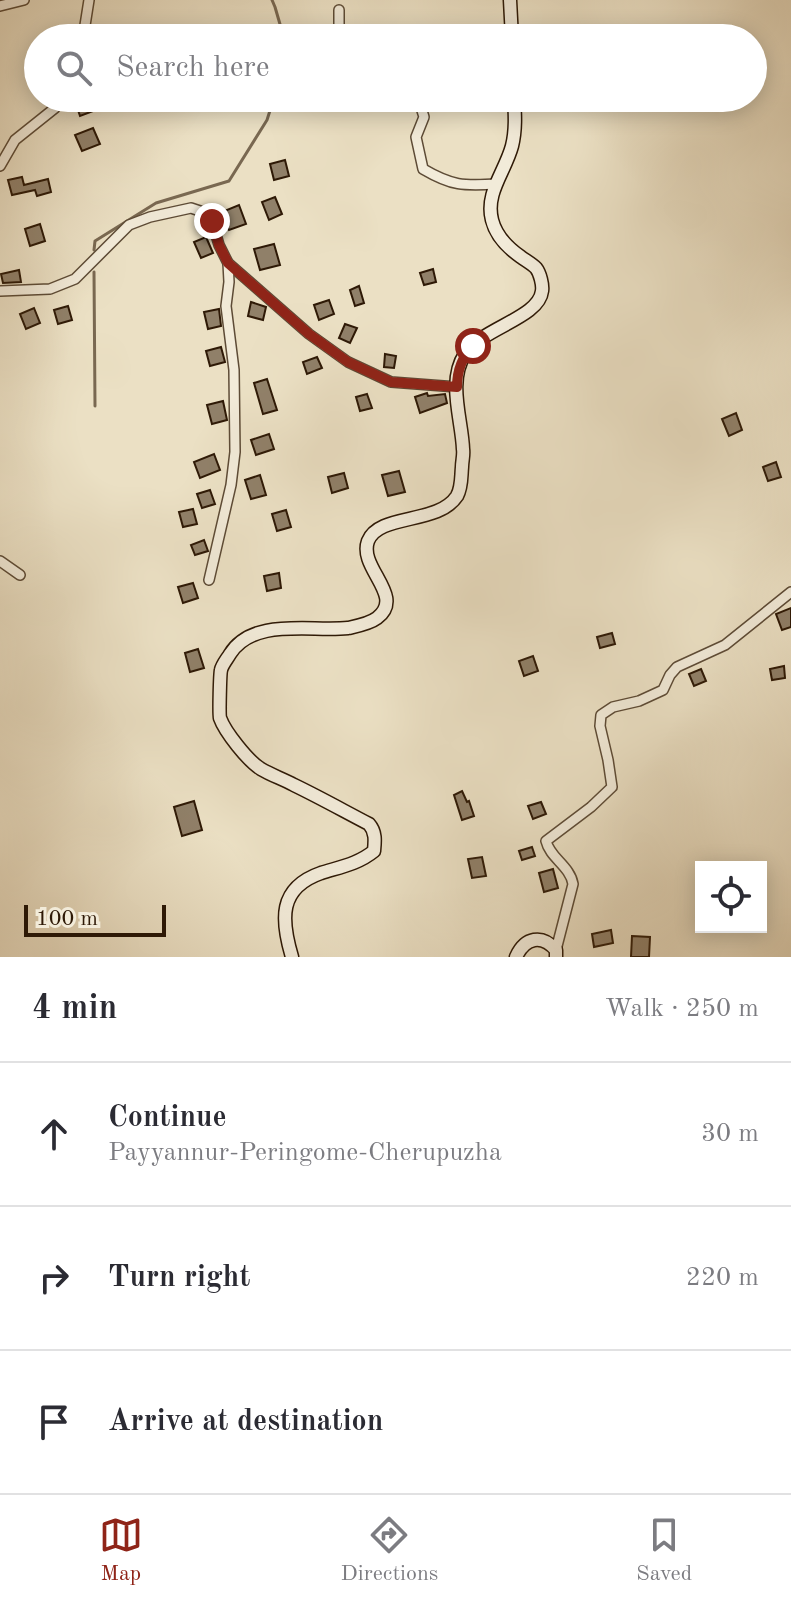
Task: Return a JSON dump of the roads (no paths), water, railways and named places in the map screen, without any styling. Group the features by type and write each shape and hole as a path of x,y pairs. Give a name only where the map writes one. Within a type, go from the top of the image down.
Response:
{"main road":[{"path":"510,0 511,24"},
{"path":"292,957 284,929 290,894 305,880 364,859 374,851 376,838 369,824 260,768 242,752 219,716 221,669 235,646 251,635 273,628 335,629 358,626 376,619 386,607 386,594 368,552 367,543 373,534 384,526 445,509 456,499 461,488 463,451 457,387 459,368 465,354 481,337 531,310 539,301 543,288 535,268 501,240 489,208 511,146 515,112"},
{"path":"516,957 529,940 538,939 549,942 556,954"}],"street":[{"path":"0,6 24,0"},
{"path":"85,24 89,0"},
{"path":"339,10 339,24"},
{"path":"0,166 15,140 50,112"},
{"path":"422,112 424,117 416,137 423,169 444,181 466,186 497,184"},
{"path":"0,291 50,289 75,279 129,225 191,208 212,221 228,263 309,334 348,362 391,382 457,387"},
{"path":"209,580 231,485 235,452 234,370 226,306 228,263"},
{"path":"0,561 20,575"},
{"path":"556,954 573,884 572,877 549,850 546,841 612,787 600,726 601,715 613,707 639,701 663,690 677,667 725,645 791,592"}],"waterway":[{"path":"272,0 280,24"},
{"path":"94,250 95,241 156,203 229,181 270,112"},
{"path":"94,272 95,406"}]}
